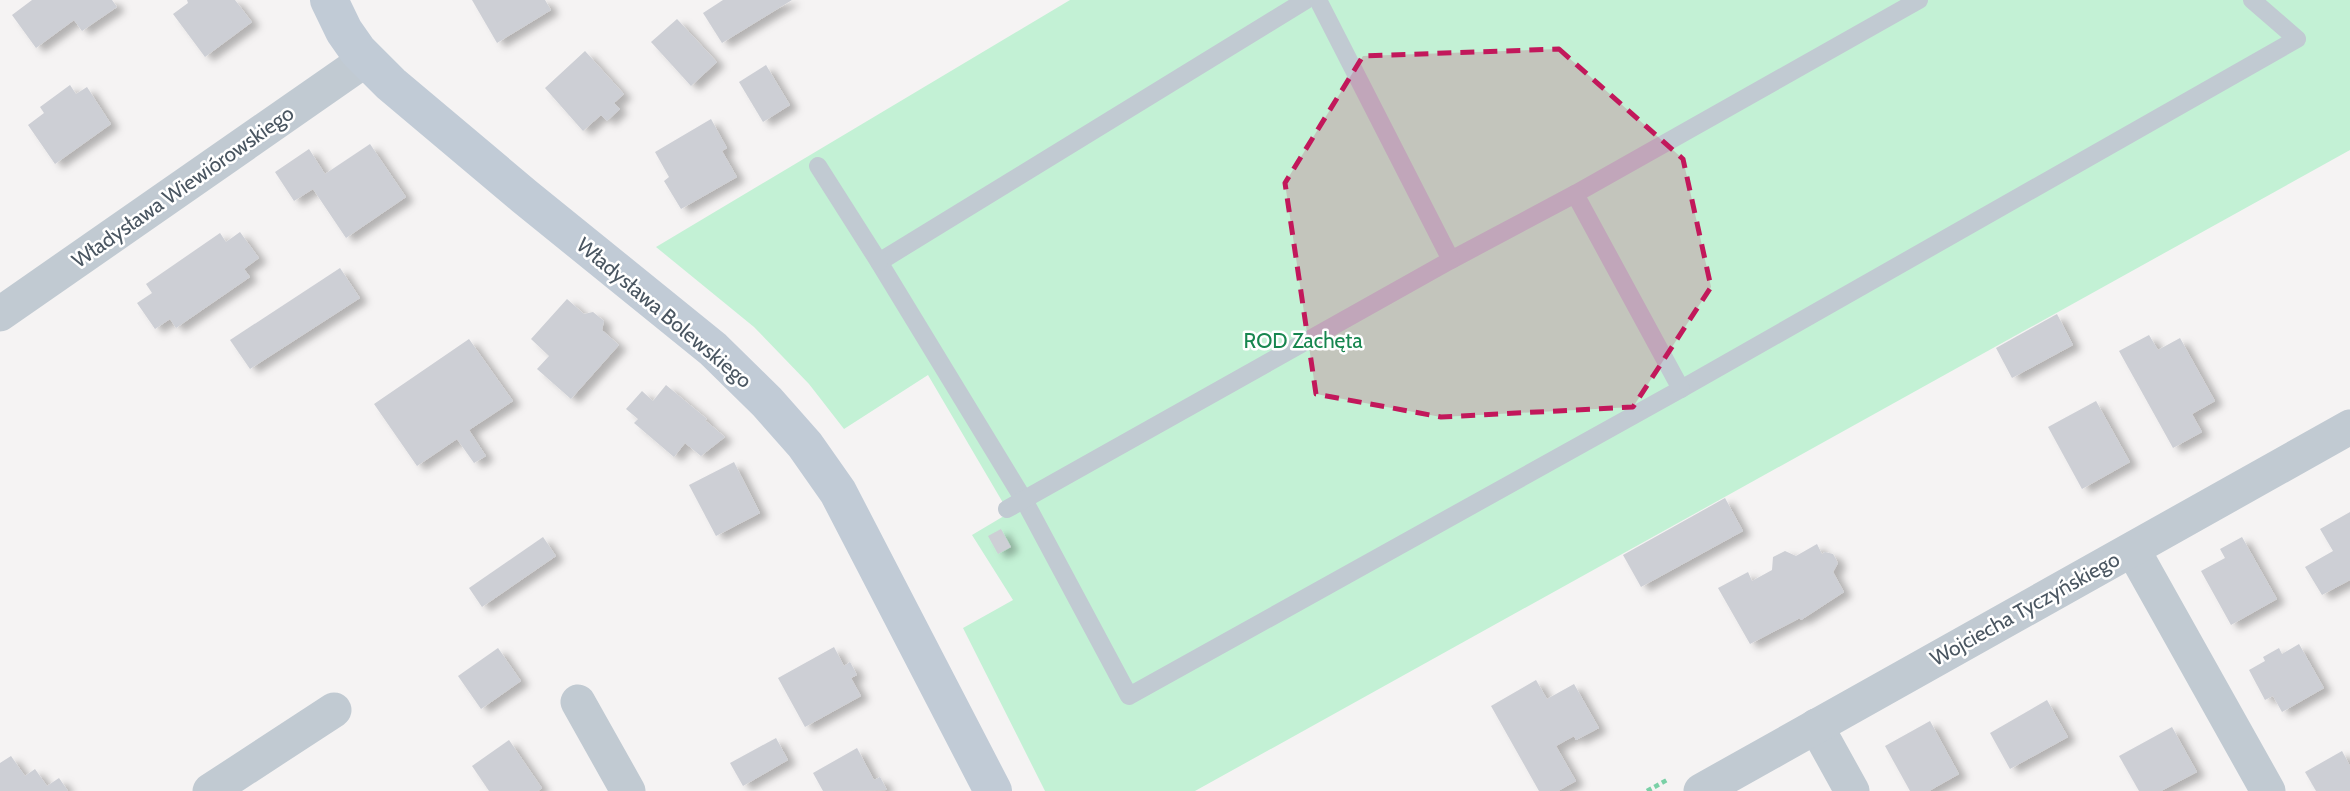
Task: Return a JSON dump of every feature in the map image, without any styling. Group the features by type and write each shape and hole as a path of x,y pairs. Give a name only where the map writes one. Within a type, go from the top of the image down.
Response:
{"street":[{"name":"Władysława Bolewskiego","path":"329,0 344,31 365,60 513,188 713,349 767,402 804,445 838,492 993,791"},
{"name":"Władysława Wiewiórowskiego","path":"0,314 365,60"},
{"name":"Wojciecha Tyczyńskiego","path":"1700,791 2350,427"},
{"path":"2133,550 2268,791"},
{"path":"578,702 628,791"},
{"path":"210,791 334,710"},
{"path":"1816,726 1852,791"}],"lane":[{"path":"879,262 1307,0"},
{"path":"1318,0 1451,260"},
{"path":"1007,509 1919,0"},
{"path":"818,166 1024,500 1129,696 1681,389 2297,39 2252,0"},
{"path":"1575,194 1681,389"}],"highlighted area":[{"path":"1559,49 1683,159 1711,287 1633,407 1441,417 1316,394 1285,183 1363,56"}],"green space":[{"name":"ROD Zachęta","path":"1070,0 2350,0 2350,150 1195,791 1045,791 963,628 1013,600 972,535 1009,513 928,375 844,429 809,384 754,327 656,247"}],"building":[{"path":"32,0 112,0 117,7 82,31 74,20 36,48 12,15"},
{"path":"187,0 235,0 252,22 205,57 173,14 188,3"},
{"path":"472,0 545,0 551,10 497,43"},
{"path":"723,0 792,0 722,43 703,13"},
{"path":"677,19 717,62 691,86 651,42"},
{"path":"585,51 624,94 614,103 620,109 607,121 601,115 583,131 545,88"},
{"path":"766,65 790,105 763,122 739,82"},
{"path":"70,85 76,94 87,87 111,124 55,164 28,125 44,113 40,107"},
{"path":"711,119 727,148 722,151 737,177 681,209 664,181 669,177 655,152"},
{"path":"370,144 406,197 346,238 313,189 294,201 275,172 309,149 325,174"},
{"path":"240,232 259,258 244,269 250,277 176,328 170,319 155,329 137,303 152,293 146,284 220,233 226,242"},
{"path":"340,268 360,298 250,369 230,340"},
{"path":"567,299 584,314 593,312 604,321 602,330 619,345 571,399 537,369 549,356 531,339"},
{"path":"2057,314 2073,345 2012,378 1996,348"},
{"path":"2149,335 2158,350 2180,338 2215,401 2192,414 2202,432 2173,448 2119,351"},
{"path":"469,339 513,401 469,430 486,456 474,463 457,439 417,466 374,404"},
{"path":"666,385 725,437 701,456 685,443 674,457 634,423 638,419 626,409 642,391 653,401"},
{"path":"2096,401 2130,462 2082,489 2048,427"},
{"path":"734,462 760,513 716,536 689,485"},
{"path":"1725,498 1743,531 1641,587 1623,555"},
{"path":"2350,512 2350,580 2322,595 2305,567 2333,551 2320,529"},
{"path":"1001,529 1011,547 998,554 988,536"},
{"path":"543,537 556,556 482,607 469,588"},
{"path":"2242,537 2277,599 2231,625 2201,571 2225,558 2220,549"},
{"path":"1817,544 1822,554 1833,554 1838,563 1833,572 1844,592 1801,620 1800,618 1750,644 1718,588 1748,572 1752,581 1772,570 1773,557 1785,551 1796,556"},
{"path":"2299,644 2324,688 2282,712 2273,696 2265,700 2249,670 2265,661 2263,657 2279,648 2282,654"},
{"path":"834,647 844,666 850,662 857,675 851,678 861,696 805,727 778,678"},
{"path":"498,648 521,681 481,709 458,676"},
{"path":"1536,680 1547,699 1574,684 1599,728 1576,740 1574,736 1556,746 1576,781 1558,791 1539,791 1491,706"},
{"path":"2047,700 2068,737 2010,769 1990,733"},
{"path":"1930,721 1959,774 1929,791 1910,791 1885,746"},
{"path":"2172,727 2197,772 2161,791 2139,791 2119,756"},
{"path":"776,738 788,760 743,786 730,763"},
{"path":"509,740 542,788 538,791 489,791 472,766"},
{"path":"857,748 874,780 880,777 887,790 823,791 813,773"},
{"path":"2342,751 2350,766 2350,791 2316,791 2305,772"},
{"path":"11,756 25,776 35,769 47,786 59,778 68,791 0,791 0,763"}]}
